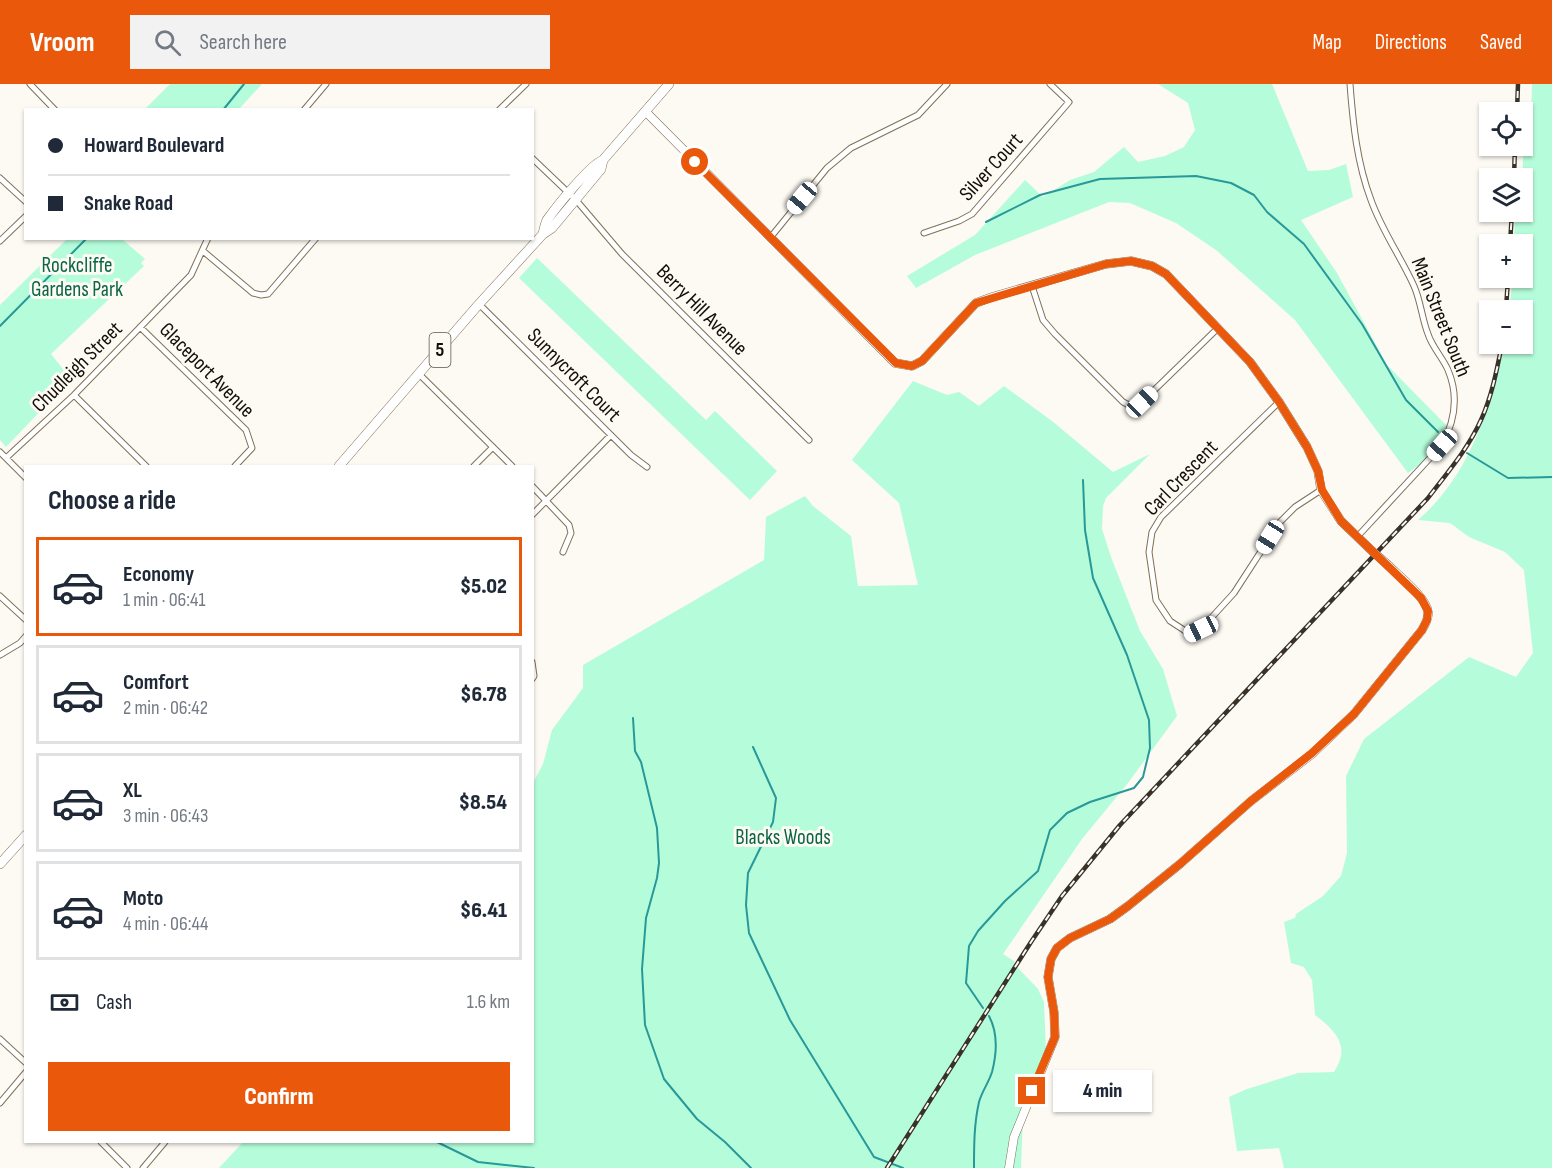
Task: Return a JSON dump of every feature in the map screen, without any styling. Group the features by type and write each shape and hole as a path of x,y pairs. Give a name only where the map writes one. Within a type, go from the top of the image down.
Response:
{"main road":[{"name":"5","path":"340,465 479,304 543,234 546,223 573,197 595,163 603,160 669,84"},
{"path":"0,864 24,837"}],"street":[{"path":"30,84 53,108"},
{"path":"306,108 326,84"},
{"path":"501,108 526,84"},
{"path":"770,238 827,168 851,148 918,115 947,84"},
{"name":"Silver Court","path":"924,233 972,214 1069,102 1050,84"},
{"name":"Main Street South","path":"1350,84 1353,128 1360,165 1370,198 1379,221 1416,290 1428,335 1448,370 1454,390 1450,429 1442,445 1358,536"},
{"path":"645,111 896,363 912,366 922,361 976,303 1106,264 1131,261 1152,266 1166,274 1250,362 1279,402 1307,447 1318,471 1322,490 1341,521 1421,598 1428,611 1422,630 1361,706 1312,753 1110,919 1070,938 1057,948 1051,959 1048,977 1054,1012 1055,1037 1014,1137 1009,1168"},
{"name":"Berry Hill Avenue","path":"534,160 573,197 622,254 809,440"},
{"path":"0,178 24,200"},
{"path":"0,241 24,218"},
{"name":"Chudleigh Street","path":"6,458 74,395 191,275 207,240"},
{"path":"203,251 253,293 261,295 268,294 313,240"},
{"path":"1032,286 1043,320 1123,402 1131,406 1142,402 1217,329"},
{"name":"Sunnycroft Court","path":"479,304 636,460 647,467"},
{"name":"Glaceport Avenue","path":"140,327 246,430 252,448 236,465"},
{"path":"419,374 511,465"},
{"path":"74,395 145,465"},
{"name":"Carl Crescent","path":"1279,402 1161,517 1152,532 1149,552 1156,600 1170,621 1190,634 1201,629 1234,593 1280,522 1294,507 1322,490"},
{"path":"534,513 611,435"},
{"path":"475,465 493,447"},
{"path":"0,452 24,476"},
{"path":"534,488 566,519 570,527 570,537 563,552"},
{"path":"0,596 24,618"},
{"path":"0,655 24,638"},
{"path":"0,1039 24,1061"},
{"path":"0,1103 24,1074"},
{"path":"102,1143 127,1168"},
{"path":"143,1168 164,1143"}],"green space":[{"path":"170,84 262,84 240,108 146,108"},
{"path":"1158,84 1272,84 1308,171 1329,170 1346,164 1353,197 1301,220 1337,273 1387,365 1447,426 1432,455 1408,473 1295,320 1216,250 1176,223 1130,203 1109,202 975,255 916,288 907,276 975,235 1025,180 1043,197 1070,180 1094,172 1124,147 1138,162 1165,156 1184,147 1195,130 1188,103"},
{"path":"1532,84 1552,84 1552,1168 1284,1168 1279,1148 1237,1151 1229,1097 1298,1073 1334,1072 1339,1063 1341,1047 1339,1040 1335,1033 1315,1015 1312,980 1304,967 1291,963 1284,922 1295,918 1296,914 1323,896 1341,876 1347,853 1346,776 1364,739 1469,657 1516,677 1533,653 1524,570 1505,552 1469,537 1450,523 1418,520 1451,483 1475,440 1492,393 1501,354 1533,354 1533,300 1510,300 1512,288 1533,288 1533,234 1514,234 1515,222 1533,222 1533,168 1523,168 1523,156 1533,156"},
{"name":"Rockcliffe Gardens Park","path":"66,240 123,240 145,259 141,263 144,266 51,354 71,379 6,447 0,440 0,305"},
{"path":"537,258 706,420 715,411 777,471 750,500 519,278"},
{"name":"Blacks Woods","path":"913,381 947,395 959,392 979,406 1004,386 1052,421 1113,472 1150,454 1106,498 1103,506 1102,529 1140,631 1163,669 1177,716 1128,783 1082,839 1003,954 1014,961 1038,989 1044,1002 1046,1051 1023,1113 1021,1168 219,1168 242,1143 534,1143 534,781 543,764 552,730 583,688 583,665 764,560 766,517 805,496 813,506 851,536 858,586 918,585 899,503 852,460"}],"waterway":[{"path":"225,108 244,84"},
{"path":"986,222 1040,195 1100,179 1196,176 1231,183 1254,195 1267,212 1304,244 1362,324 1406,400 1438,432"},
{"path":"0,326 85,240"},
{"path":"1467,453 1508,478 1552,477"},
{"path":"983,1008 966,983 969,946 978,931 1005,901 1038,871 1050,830 1067,813 1090,802 1134,788 1143,777 1150,748 1149,720 1127,655 1093,578 1085,530 1083,480"},
{"path":"633,718 635,751 641,762 657,828 659,863 646,918 642,969 645,1025 664,1079 697,1119 751,1168"},
{"path":"753,747 776,798 773,822 748,873 746,905 749,933 790,1020 874,1157 903,1168"},
{"path":"974,1168 977,1110 992,1072 996,1050 994,1029 989,1016"},
{"path":"439,1143 478,1162 534,1168"}],"railway":[{"path":"1517,102 1518,84"},
{"path":"1514,168 1515,156"},
{"path":"1511,222 1511,234"},
{"path":"1507,288 1507,300"},
{"path":"887,1168 1062,896 1120,825 1428,498 1450,470 1476,431 1485,411 1500,354"}],"route":[{"path":"695,162 896,363 912,366 922,361 976,303 992,297 1106,264 1131,261 1152,266 1166,274 1250,362 1279,402 1307,447 1318,471 1322,490 1341,521 1421,598 1428,611 1422,630 1390,672 1354,714 1312,753 1251,801 1180,864 1128,906 1110,919 1070,938 1057,948 1051,959 1048,977 1056,1026 1055,1037 1032,1091"}]}
